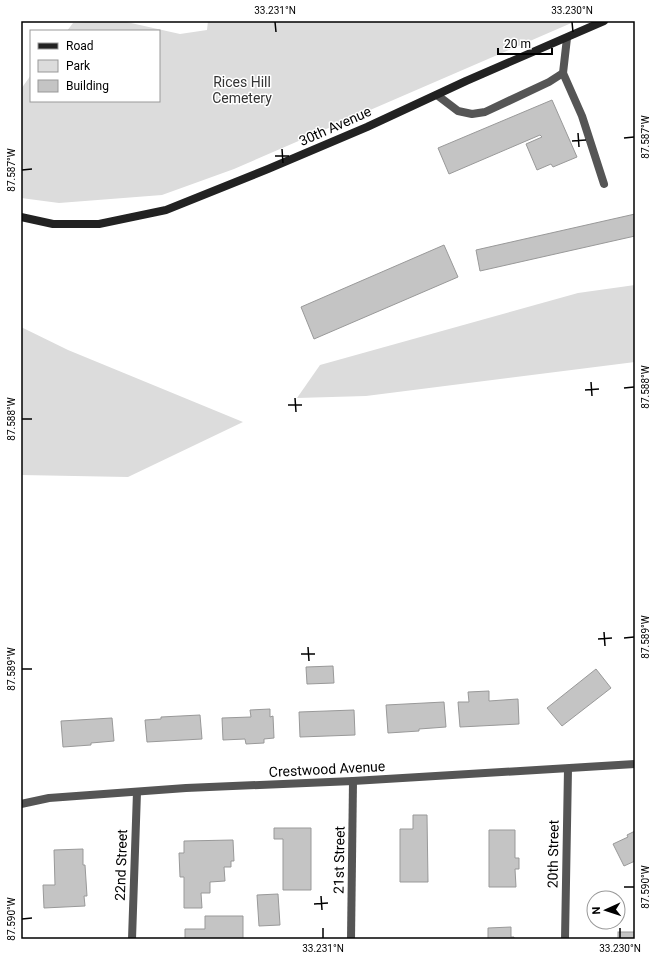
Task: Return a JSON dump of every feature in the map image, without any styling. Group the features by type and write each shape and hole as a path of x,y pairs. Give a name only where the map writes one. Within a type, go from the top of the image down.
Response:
{"street":[{"name":"30th Avenue","path":"21,217 52,224 99,224 166,210 282,163 604,21"},
{"path":"567,38 563,73 582,116 604,184"},
{"path":"437,95 458,111 472,114 485,112 549,82 563,73"},
{"name":"Crestwood Avenue","path":"21,804 49,798 186,788 353,781 635,764"},
{"name":"20th Street","path":"565,939 568,769"},
{"name":"21st Street","path":"351,939 353,781"},
{"name":"22nd Street","path":"132,939 137,792"}],"green space":[{"name":"Rices Hill Cemetery","path":"122,21 180,34 207,30 208,21 576,21 234,169 162,195 59,203 21,198 21,89 30,76 30,102 160,102 160,30 68,30 73,23"},
{"path":"635,285 635,362 366,396 297,398 320,365 578,293"},
{"path":"21,327 68,350 243,422 128,477 21,475"}],"building":[{"path":"552,100 577,157 553,167 551,164 537,170 526,144 542,137 540,135 449,174 438,148"},
{"path":"635,214 635,236 480,271 476,250"},
{"path":"444,245 458,277 314,339 301,307"},
{"path":"333,666 334,683 307,684 306,667"},
{"path":"596,669 611,688 562,726 547,708"},
{"path":"489,691 489,701 518,699 519,724 460,727 458,702 469,702 468,692"},
{"path":"444,702 446,727 419,729 419,731 388,733 386,705"},
{"path":"270,709 270,717 273,716 274,738 264,739 264,743 246,744 245,739 223,740 222,718 251,717 250,710"},
{"path":"354,710 355,735 300,737 299,712"},
{"path":"200,715 202,739 147,742 145,720 161,719 161,717"},
{"path":"112,718 114,741 91,743 91,745 63,747 61,721"},
{"path":"413,815 427,815 428,882 400,882 400,829 413,829"},
{"path":"274,828 311,828 311,890 283,890 283,839 274,839"},
{"path":"489,830 515,830 515,858 519,858 519,869 515,869 516,887 489,887"},
{"path":"635,831 635,861 624,866 613,844 628,837 627,835"},
{"path":"233,840 234,861 231,861 231,867 224,867 225,881 210,882 210,893 201,893 202,908 184,908 184,877 180,877 179,853 184,853 184,841"},
{"path":"83,849 83,865 85,865 87,896 84,896 85,906 44,908 43,885 55,885 54,850"},
{"path":"278,894 280,925 259,926 257,895"},
{"path":"205,916 243,916 243,939 185,939 185,929 205,929"},
{"path":"511,927 511,937 514,937 514,939 488,939 488,928"},
{"path":"618,932 635,932 635,939 618,939"}]}
